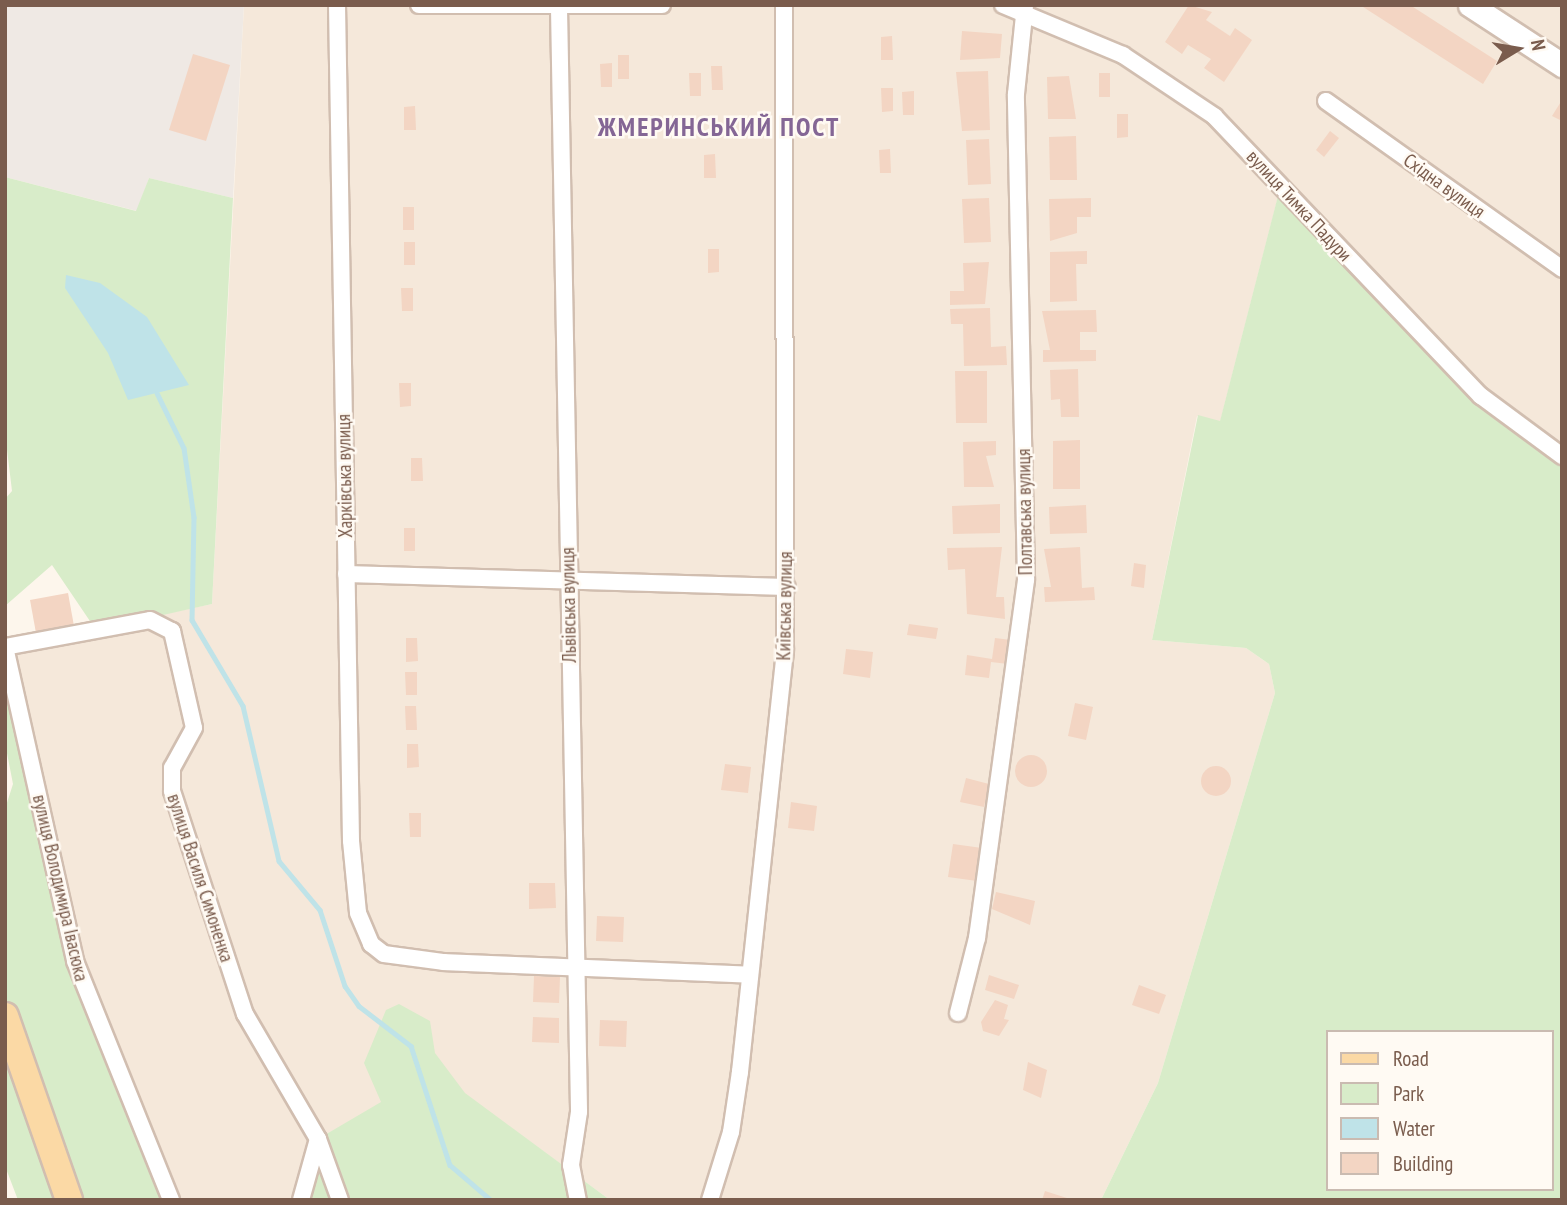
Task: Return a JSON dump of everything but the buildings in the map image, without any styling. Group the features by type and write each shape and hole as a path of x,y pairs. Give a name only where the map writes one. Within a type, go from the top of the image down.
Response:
{"main road":[{"path":"5,1016 69,1200"}],"street":[{"name":"Харківська вулиця","path":"337,5 351,841 358,913 371,944 406,959 578,967"},
{"path":"419,5 559,8 662,5"},
{"name":"Київська вулиця","path":"710,1200 731,1132 787,587 784,5"},
{"name":"вулиця Тимка Падури","path":"1003,5 1025,7 1151,71 1214,116 1481,396 1562,456"},
{"path":"1470,5 1562,65"},
{"name":"Полтавська вулиця","path":"958,1013 977,939 1026,580 1016,94 1025,7"},
{"name":"Львівська вулиця","path":"559,8 568,582 578,967 579,1112 571,1166 578,1200"},
{"name":"Східна вулиця","path":"1326,101 1562,269"},
{"path":"346,574 787,587"},
{"name":"вулиця Василя Симоненка","path":"5,647 150,620 172,631 194,728 172,768 172,791 245,1014 317,1139"},
{"name":"вулиця Володимира Івасюка","path":"5,647 75,961 171,1200"},
{"path":"578,967 749,975"},
{"path":"301,1200 317,1139"},
{"path":"317,1139 340,1200"}],"shaded area":[{"path":"5,5 244,5 233,198 149,178 137,211 5,177"},
{"path":"244,5 1562,5 1562,456 1529,438 1280,189 1220,422 1197,416 1152,640 1246,648 1269,664 1275,693 1158,1083 1101,1200 610,1200 465,1094 301,1200 171,1200 97,1023 5,647 212,604"}],"green space":[{"path":"5,177 136,211 149,178 233,198 212,604 96,630 52,565 5,606 5,499 12,491 5,433"},
{"path":"1280,188 1481,396 1562,456 1562,1200 1101,1200 1158,1083 1275,693 1269,664 1246,648 1152,640 1198,415 1220,421"},
{"path":"5,647 67,931 171,1200 18,1200 5,1166 5,809 13,784 5,743"},
{"path":"399,1004 430,1021 435,1053 465,1093 610,1200 301,1200 318,1139 381,1102 364,1063 386,1010"}],"water":[{"path":"66,275 100,283 147,317 189,385 128,400 108,353 65,288"}],"waterway":[{"path":"157,393 184,448 194,517 192,620 243,706 279,861 320,910 345,986 359,1006 411,1046 450,1165 491,1200"}],"district":[{"name":"ЖМЕРИНСЬКИЙ ПОСТ","path":"719,127"}]}
